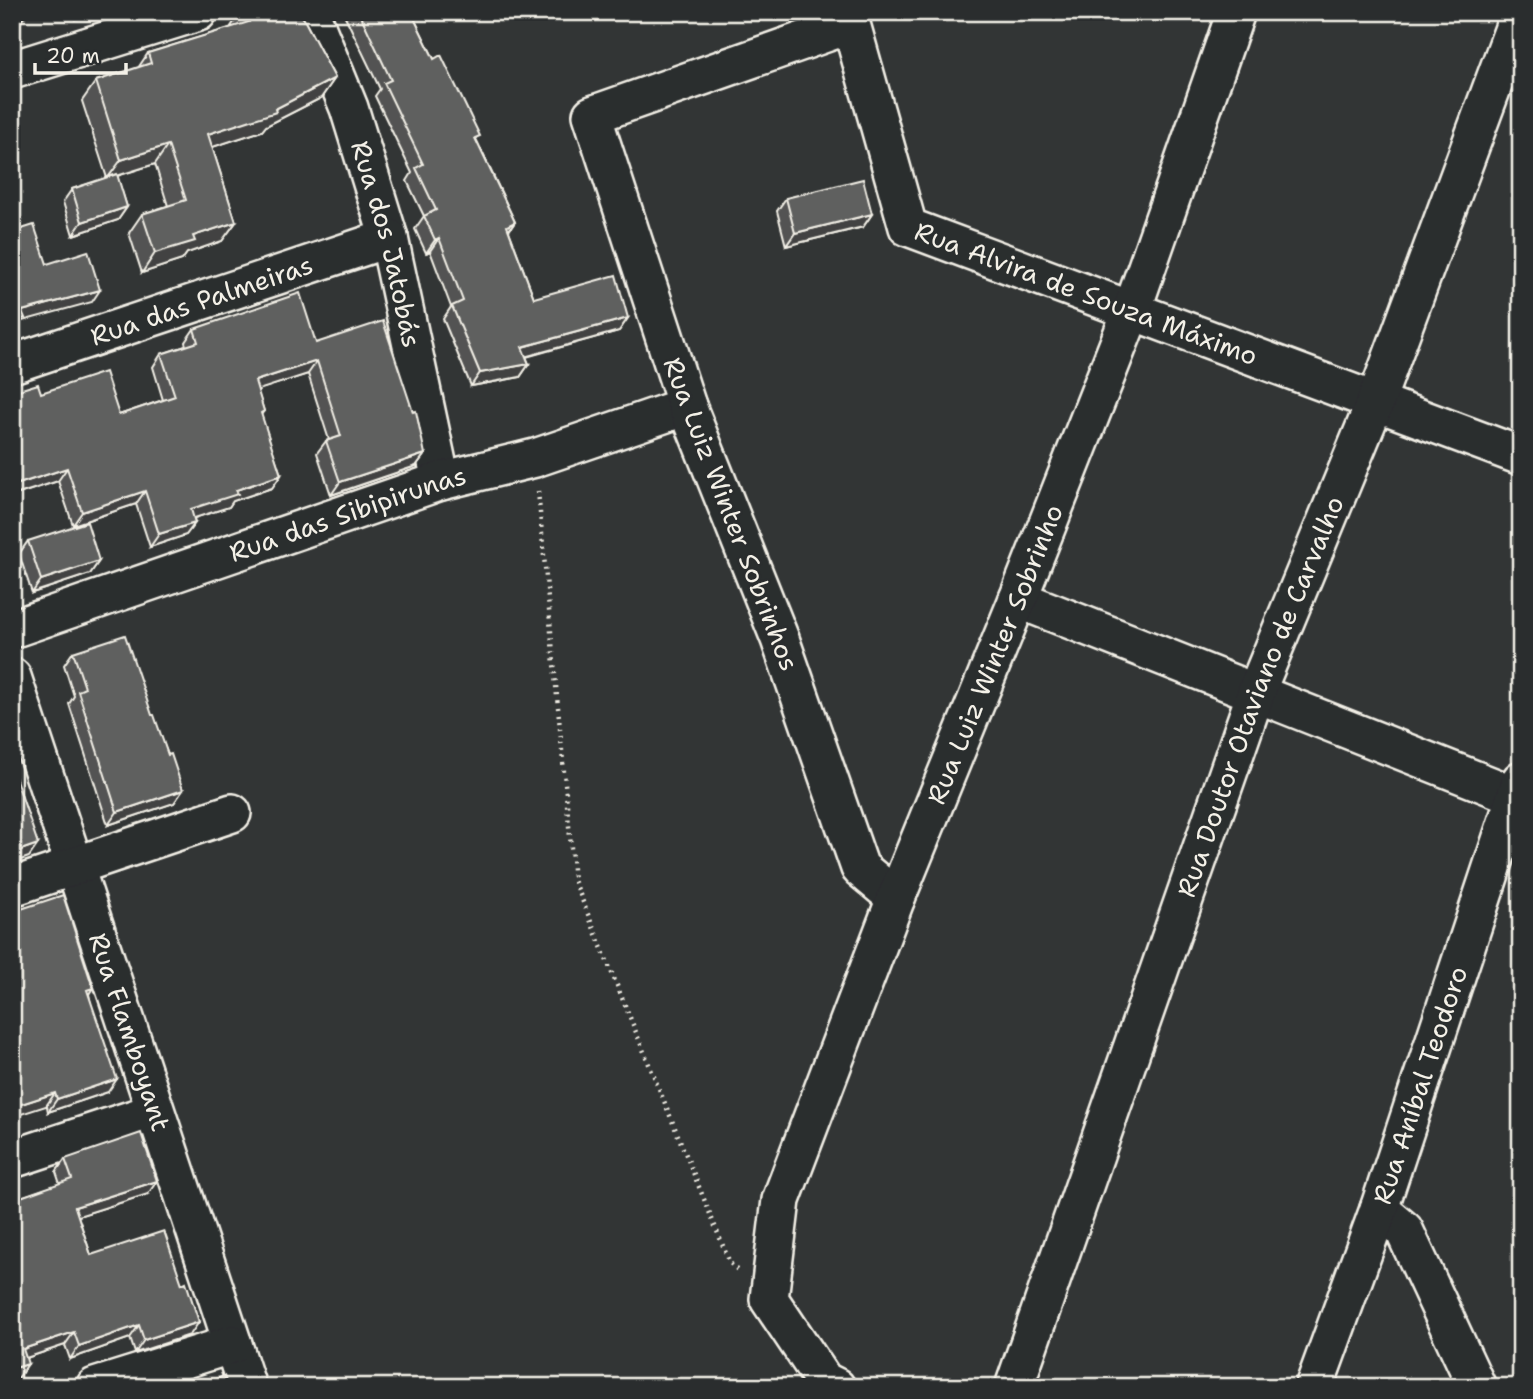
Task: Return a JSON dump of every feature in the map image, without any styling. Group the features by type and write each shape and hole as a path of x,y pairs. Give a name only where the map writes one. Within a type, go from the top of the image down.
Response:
{"street":[{"path":"12,70 198,12"},
{"name":"Rua dos Jatobás","path":"310,12 349,108 389,238 441,481"},
{"name":"Rua Luiz Winter Sobrinho","path":"769,1299 781,1200 897,898 1132,310 1236,12"},
{"name":"Rua Doutor Otaviano de Carvalho","path":"1014,1387 1256,694 1376,403 1520,12"},
{"name":"Rua Alvira de Souza Máximo","path":"592,114 850,24 908,226 1521,456"},
{"name":"Rua Luiz Winter Sobrinhos","path":"592,114 687,406 780,639 860,868 897,898"},
{"name":"Rua das Palmeiras","path":"12,364 389,238"},
{"name":"Rua das Sibipirunas","path":"12,629 441,481 535,458 687,406"},
{"path":"1018,599 1256,694 1519,791"},
{"name":"Rua Flamboyant","path":"12,677 247,1387"},
{"name":"Rua Aníbal Teodoro","path":"1314,1387 1380,1209 1519,791"},
{"path":"12,887 232,813"},
{"path":"12,1159 155,1112"},
{"path":"1380,1209 1404,1230 1477,1387"},
{"path":"769,1299 824,1381 836,1387"},
{"path":"95,1387 233,1345"}],"path":[{"path":"535,458 574,880 730,1263 769,1299"}],"building":[{"path":"12,12 24,12 25,16 12,20"},
{"path":"244,12 300,12 335,78 275,109 276,112 208,134 236,222 193,236 195,241 155,253 142,214 186,200 168,145 121,160 96,81 151,63 148,53 249,22"},
{"path":"359,12 411,12 434,59 441,55 480,136 475,138 515,222 507,226 534,298 616,275 628,318 522,347 529,364 480,373 452,306 463,301 439,238 435,240 424,216 436,210 416,168 423,164 384,83 391,80"},
{"path":"117,174 127,207 82,222 72,189"},
{"path":"863,179 872,214 795,233 786,198"},
{"path":"34,225 47,264 88,251 100,290 22,311 25,318 12,322 12,232"},
{"path":"300,293 316,343 383,321 413,412 416,411 425,454 340,482 326,441 341,436 317,361 255,381 264,411 261,413 281,475 236,490 238,494 191,509 195,523 159,534 145,491 82,512 67,468 12,486 12,392 38,384 41,393 105,372 119,415 175,396 161,354 198,342 194,329"},
{"path":"87,522 99,561 41,580 28,541"},
{"path":"125,635 152,715 168,755 171,754 183,790 117,812 78,691 85,688 73,652"},
{"path":"12,768 38,844 12,853"},
{"path":"63,895 93,988 87,990 117,1079 57,1099 55,1093 12,1107 12,912"},
{"path":"141,1133 157,1181 75,1207 91,1255 164,1231 182,1284 186,1282 199,1322 144,1340 139,1325 79,1346 74,1332 23,1349 28,1364 12,1369 12,1200 72,1179 65,1159"},
{"path":"224,1376 228,1387 193,1387"}]}
